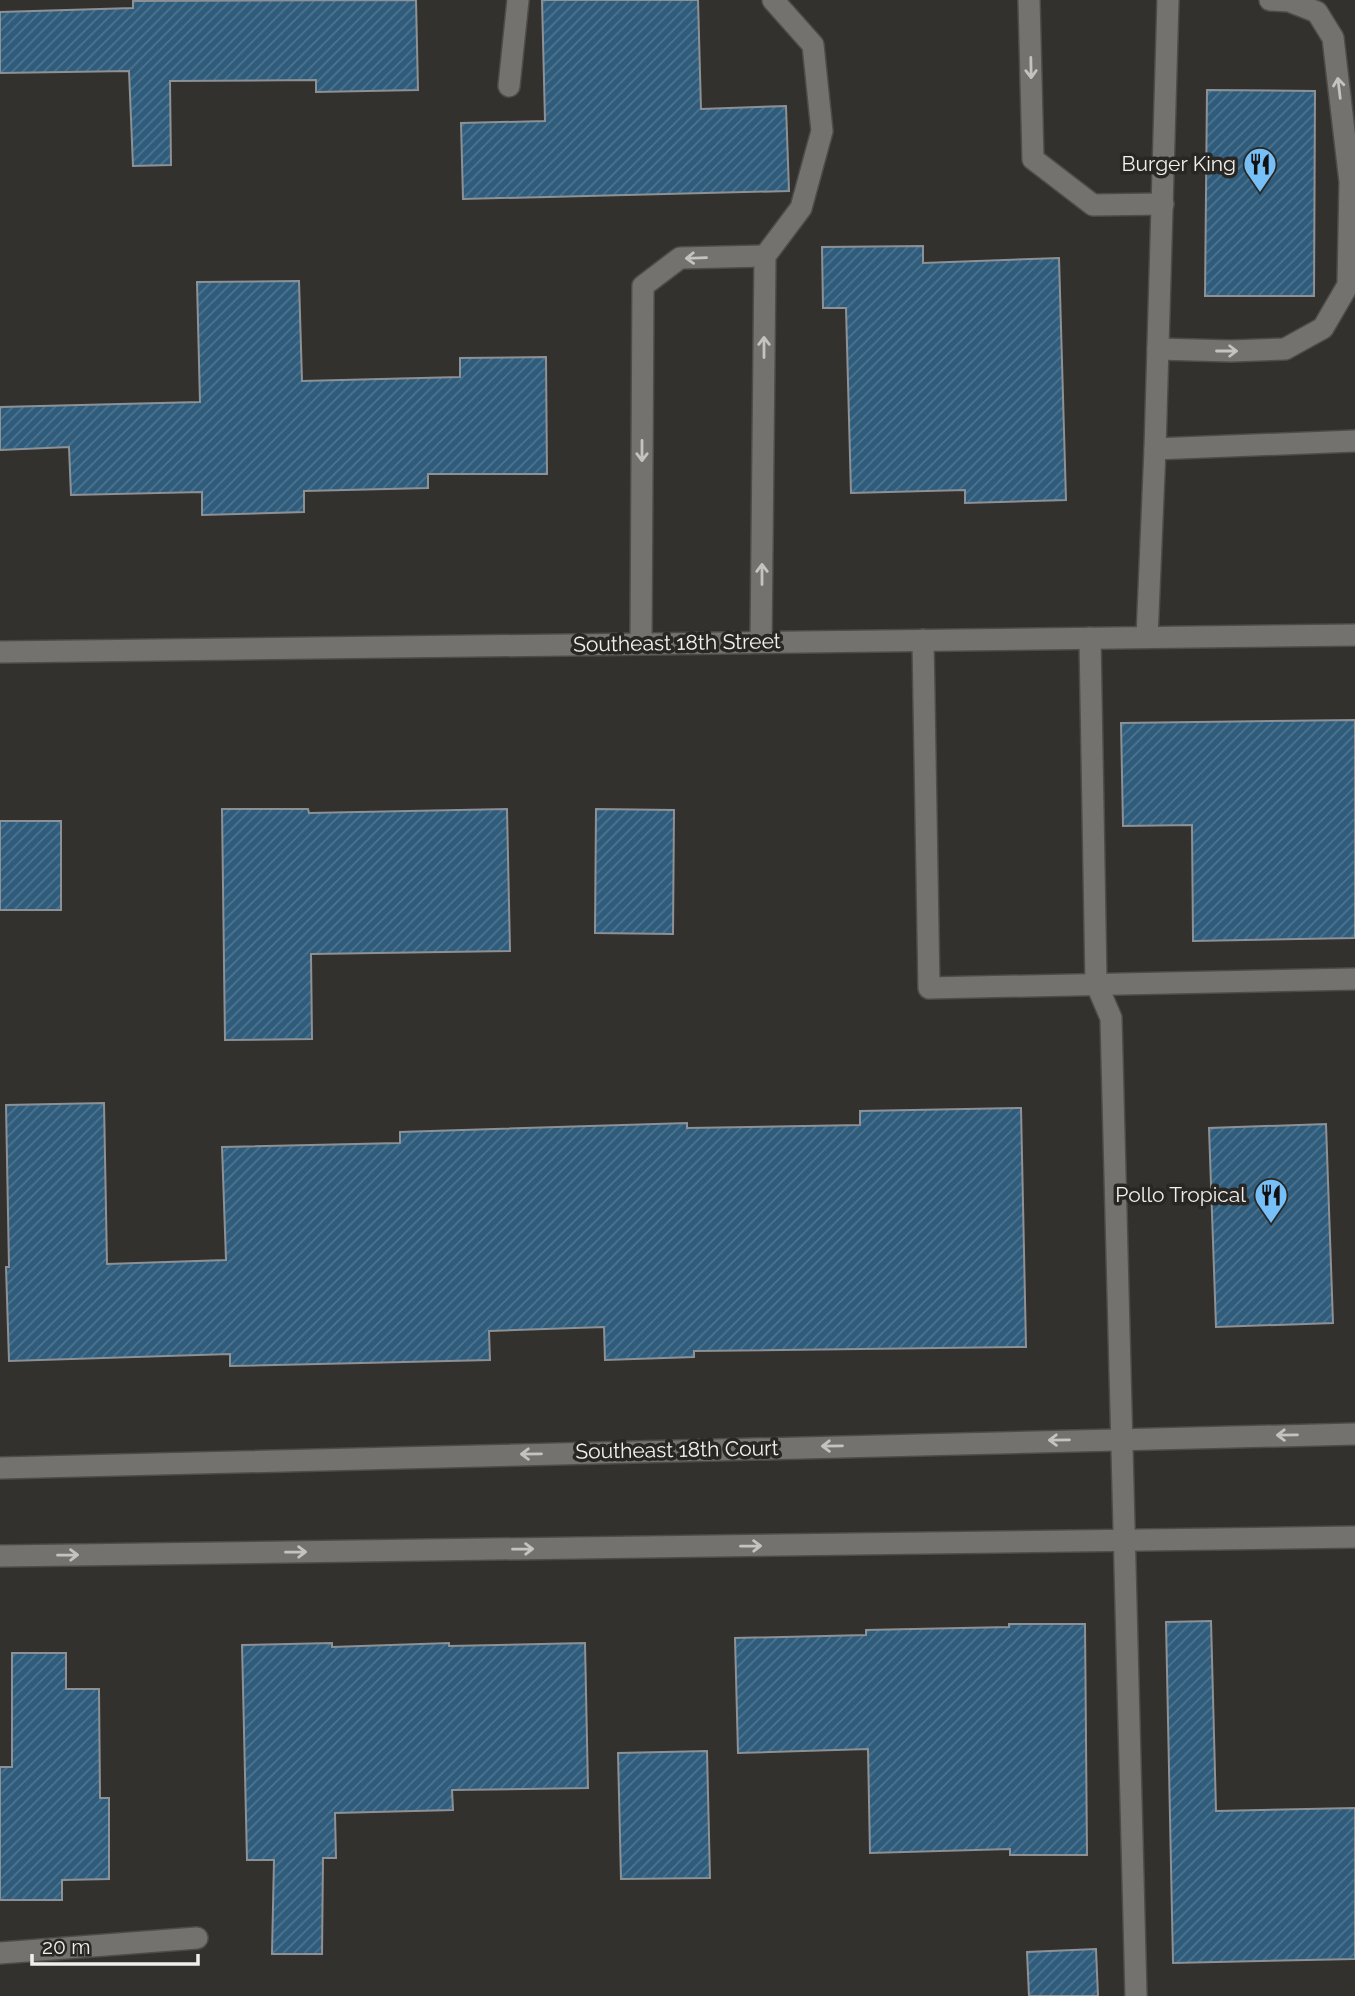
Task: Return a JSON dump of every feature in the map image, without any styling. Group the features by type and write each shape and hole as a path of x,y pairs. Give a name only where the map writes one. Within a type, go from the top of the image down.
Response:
{"street":[{"path":"509,86 518,0"},
{"path":"761,642 765,256 801,208 822,131 813,46 773,0"},
{"path":"1029,0 1033,159 1093,205 1163,204"},
{"path":"1147,637 1168,0"},
{"path":"1158,349 1285,349 1323,328 1348,285 1350,182 1333,38 1317,12 1289,1 1270,0"},
{"path":"641,643 643,286 680,258 765,256"},
{"path":"1155,450 1355,441"},
{"name":"Southeast 18th Street","path":"0,652 1355,635"},
{"path":"1090,638 1096,983 1111,1018 1136,1996"},
{"path":"923,640 929,988 1355,979"},
{"name":"Southeast 18th Court","path":"0,1468 1355,1434"},
{"path":"0,1556 1355,1537"},
{"path":"0,1954 197,1938"}],"building":[{"path":"416,0 418,90 316,92 316,80 170,81 171,165 133,166 129,71 0,73 0,12 133,8 133,1"},
{"path":"542,0 698,0 701,109 786,106 789,191 463,199 461,123 545,121"},
{"name":"Burger King","path":"1207,90 1315,91 1314,296 1205,296"},
{"path":"923,246 923,263 1059,258 1066,500 965,503 965,490 851,493 846,308 823,308 822,247"},
{"path":"299,281 302,381 460,377 460,358 546,357 547,474 428,474 428,488 304,491 304,512 202,515 202,492 71,495 69,447 0,450 0,407 200,402 197,282"},
{"path":"1355,720 1355,938 1193,941 1192,825 1123,826 1121,723"},
{"path":"222,809 308,809 309,813 507,809 510,951 311,954 312,1039 225,1040"},
{"path":"596,809 674,810 673,934 595,933"},
{"path":"0,821 61,821 61,910 0,910"},
{"path":"104,1103 107,1264 226,1260 222,1147 400,1143 400,1132 687,1123 687,1128 860,1125 860,1111 1021,1108 1026,1347 694,1351 694,1357 605,1360 604,1327 489,1331 490,1360 230,1366 230,1354 9,1361 6,1105"},
{"name":"Pollo Tropical","path":"1326,1124 1333,1323 1216,1327 1209,1128"},
{"path":"1211,1621 1216,1811 1355,1808 1355,1959 1173,1963 1166,1622"},
{"path":"1009,1624 1085,1624 1087,1855 1010,1855 1010,1849 870,1853 868,1749 738,1753 735,1638 866,1635 866,1630 1009,1627"},
{"path":"332,1643 332,1647 449,1643 449,1646 585,1643 588,1788 452,1790 453,1810 335,1813 336,1858 323,1858 322,1954 272,1954 274,1860 247,1860 242,1645"},
{"path":"12,1653 66,1653 66,1689 99,1689 100,1798 109,1798 109,1879 62,1880 62,1900 0,1900 0,1767 12,1767"},
{"path":"707,1751 710,1878 621,1879 618,1753"},
{"path":"1096,1949 1098,1996 1029,1996 1027,1952"}],"place":[{"name":"Burger King","path":"1260,194"},
{"name":"Pollo Tropical","path":"1271,1225"}]}
